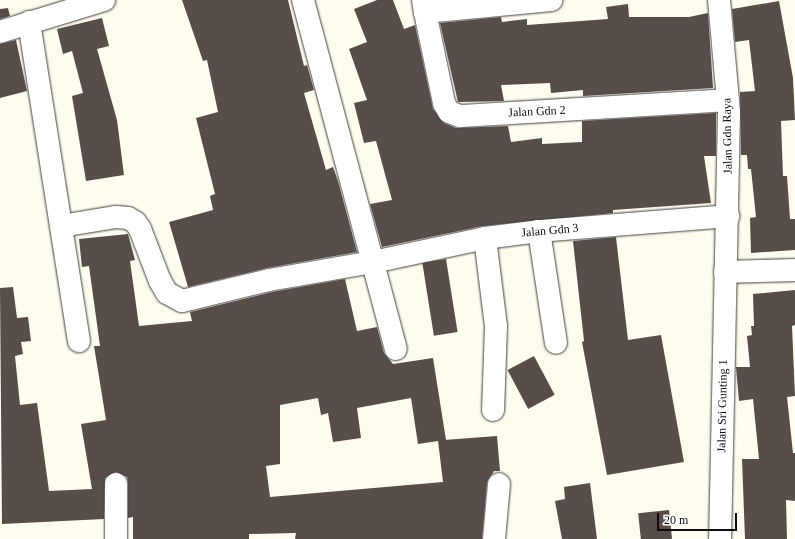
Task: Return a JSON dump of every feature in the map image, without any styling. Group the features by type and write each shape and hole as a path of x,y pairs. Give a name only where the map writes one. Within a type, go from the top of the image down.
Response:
{"street":[{"path":"0,32 29,22 66,6 104,0"},
{"path":"303,0 396,349"},
{"path":"424,6 551,0"},
{"name":"Jalan Gdn Raya","path":"719,0 728,100 728,216 725,272"},
{"name":"Jalan Gdn 2","path":"424,6 444,103 449,112 460,116 728,100"},
{"path":"29,22 79,341"},
{"name":"Jalan Gdn 3","path":"61,226 116,217 128,218 135,222 140,229 160,281 167,293 182,301 269,280 373,262 484,238 539,231 728,216"},
{"path":"539,231 556,343"},
{"path":"484,238 496,326 493,410"},
{"path":"725,272 795,270"},
{"name":"Jalan Sri Gunting 1","path":"720,539 725,272"},
{"path":"116,484 116,539"},
{"path":"494,539 499,484"}],"building":[{"path":"182,0 288,0 304,66 307,65 314,90 304,93 326,170 333,167 338,181 357,252 267,268 188,287 169,222 213,210 210,196 215,194 196,118 218,112 207,60 203,61"},
{"path":"377,0 393,0 404,29 415,25 433,109 444,123 456,128 508,126 511,142 542,138 542,144 582,142 582,121 716,113 716,156 704,156 711,203 613,210 613,213 483,226 382,247 370,204 392,200 376,141 364,143 354,103 367,100 349,49 367,42 354,9"},
{"path":"779,1 793,78 795,120 781,121 783,176 787,176 790,219 795,219 795,250 751,253 750,218 756,217 751,169 748,169 747,155 741,155 740,92 755,91 749,40 735,42 732,9"},
{"path":"628,4 629,17 689,17 708,13 713,88 583,96 583,90 551,93 550,83 501,85 504,101 458,102 440,23 501,17 502,22 527,19 527,25 608,19 606,7"},
{"path":"8,8 10,16 0,19 0,9"},
{"path":"102,18 109,46 97,49 117,120 124,175 86,181 72,96 83,93 72,51 63,54 57,29"},
{"path":"16,40 27,91 0,98 0,44"},
{"path":"128,234 135,260 130,261 139,326 192,321 190,312 272,292 345,279 357,331 377,327 384,353 393,364 433,358 446,440 497,436 500,471 494,471 487,482 482,539 295,539 296,533 249,534 249,539 133,539 133,517 128,518 127,477 116,472 105,478 104,519 2,524 0,288 13,287 17,318 28,317 31,341 21,342 23,354 15,356 20,405 37,403 49,491 92,489 81,424 106,420 94,346 100,346 89,266 82,267 79,239","holes":["318,398 321,415 328,413 333,442 361,438 357,408 411,398 418,444 438,441 443,482 270,497 266,466 280,464 280,405"]},
{"path":"616,237 628,340 661,335 684,462 607,475 582,342 584,341 573,241"},
{"path":"446,259 458,332 434,336 422,263"},
{"path":"795,290 795,325 792,326 795,396 787,397 793,453 795,453 795,501 786,500 787,539 745,539 742,459 759,459 753,399 739,401 736,367 750,367 747,336 752,335 751,326 754,326 753,294"},
{"path":"534,356 555,395 528,409 508,370"},
{"path":"590,483 597,539 562,539 555,501 565,499 564,487"},
{"path":"669,510 672,539 641,539 638,513"}]}
